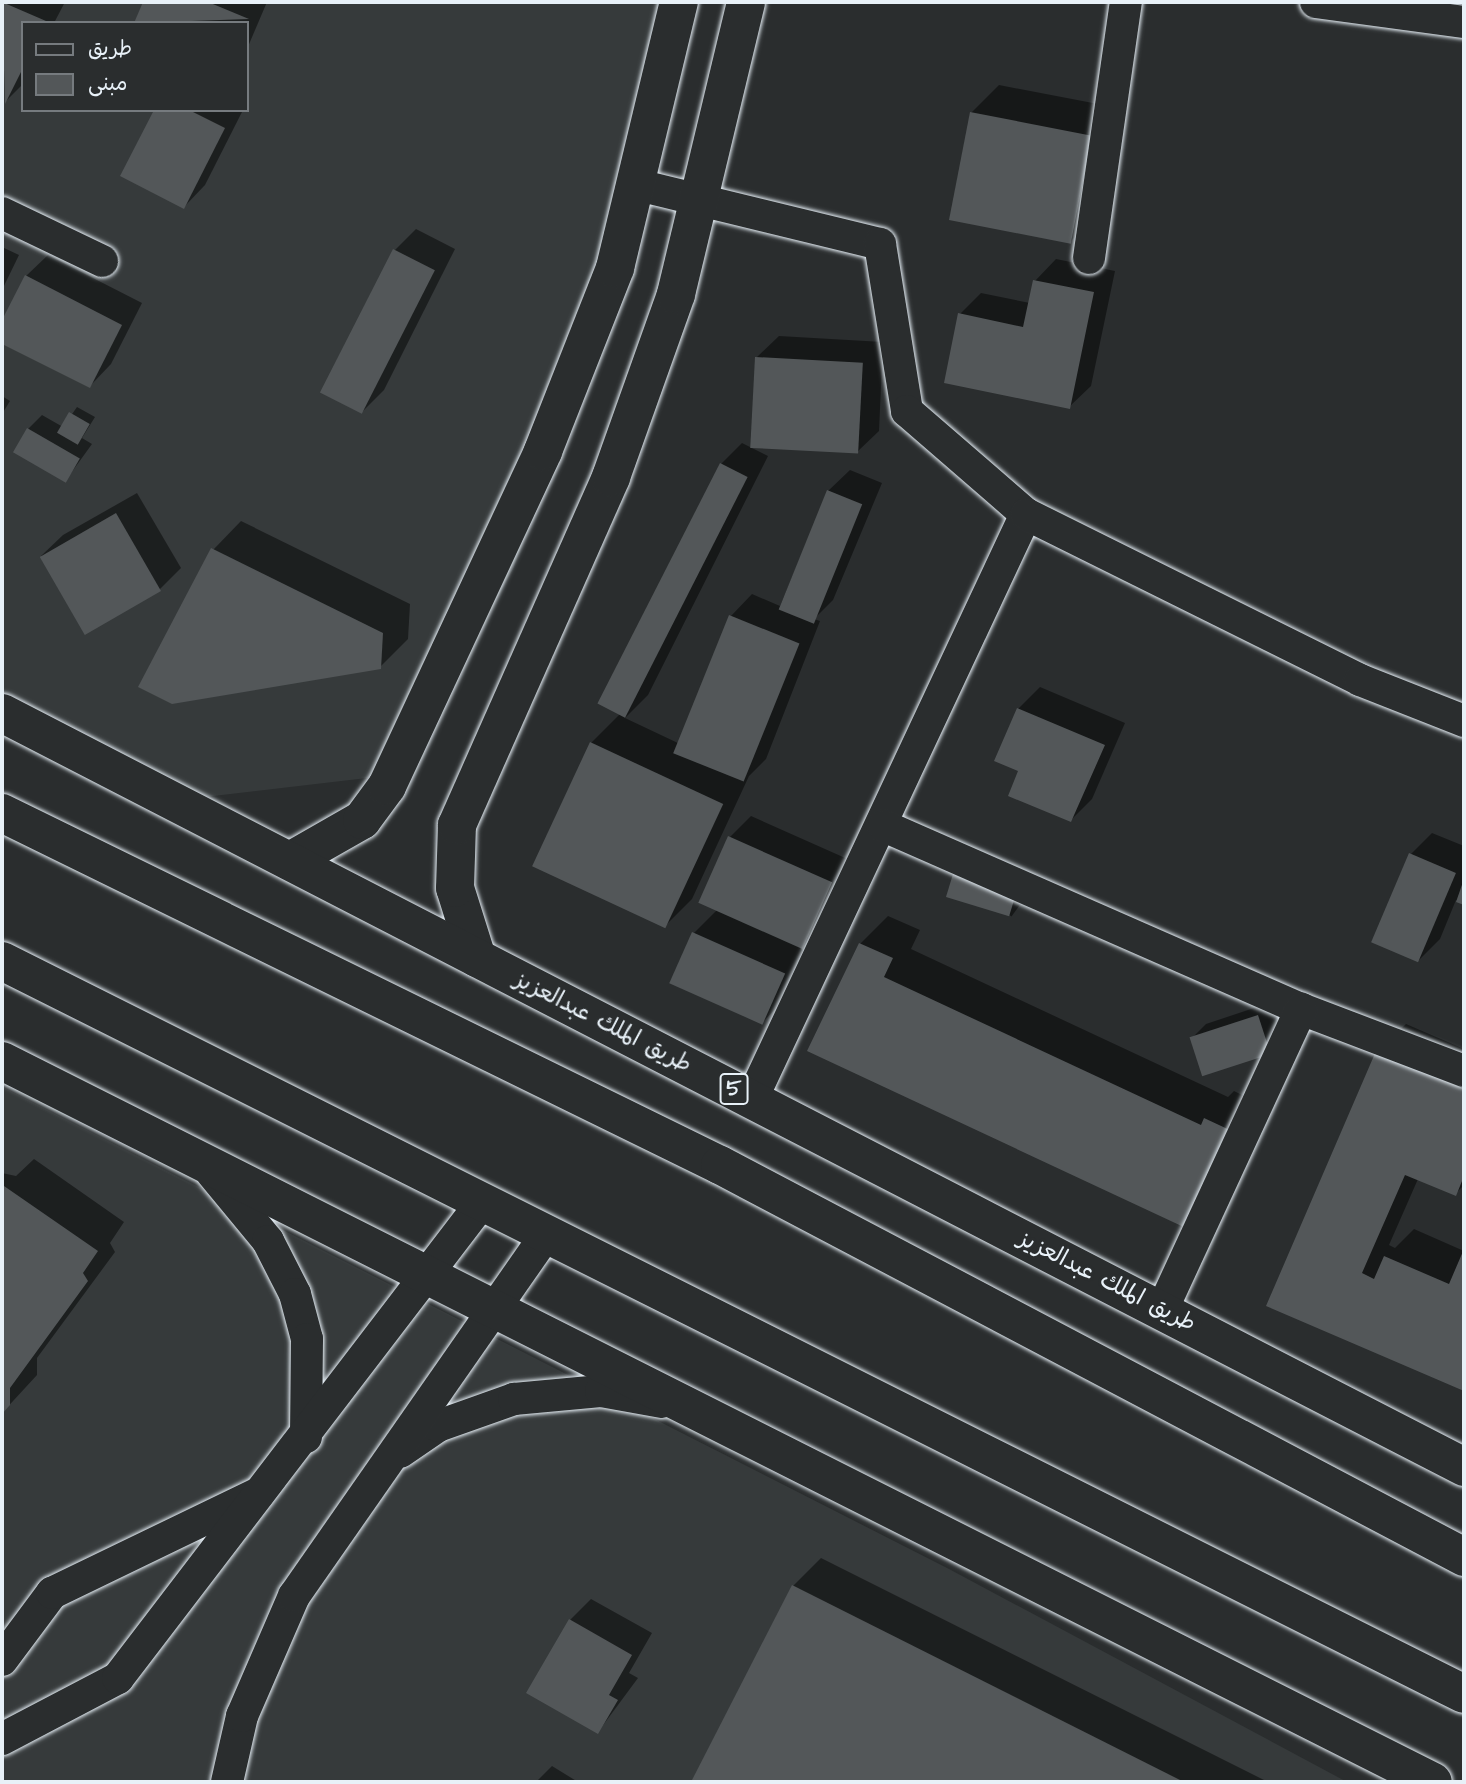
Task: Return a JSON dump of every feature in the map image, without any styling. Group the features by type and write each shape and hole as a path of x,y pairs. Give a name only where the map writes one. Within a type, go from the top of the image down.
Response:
{"main road":[{"path":"290,861 362,820 387,786 542,451 615,268 638,185 679,2"},
{"path":"477,958 455,888 457,825 611,477 701,202 746,2"},
{"name":"طريق الملك عبدالعزيز","path":"2,713 1464,1467"},
{"path":"2,813 720,1166 1464,1557"},
{"path":"2,961 1464,1694"},
{"path":"2,1061 679,1405 1433,1782"}],"street":[{"path":"1089,258 1126,2"},
{"path":"1316,2 1464,22"},
{"path":"638,185 880,244 907,411 1026,514 1360,680 1464,721"},
{"path":"2,212 102,261"},
{"path":"752,1099 884,826 1026,514"},
{"path":"884,826 1301,1009 1464,1071"},
{"path":"1162,1310 1301,1009"},
{"path":"201,1162 268,1241 295,1294 307,1339 306,1437"},
{"path":"2,1739 118,1678 267,1489 483,1201"},
{"path":"228,1782 242,1716 293,1596 381,1465 547,1234"},
{"path":"381,1465 438,1426 514,1399 601,1391 679,1405"},
{"path":"2,1660 52,1593 267,1489"}],"shaded area":[{"path":"2,2 668,2 634,223 514,567 401,774 179,800 2,714"},
{"path":"2,1087 949,1569 1347,1782 2,1782"}],"building":[{"path":"2,2 46,21 21,21 21,72 5,104"},
{"path":"143,2 208,2 249,19 192,21 135,21"},
{"path":"153,112 193,112 225,128 184,209 120,176"},
{"path":"970,112 1092,136 1071,244 949,220"},
{"path":"393,249 435,270 362,414 320,392"},
{"path":"25,275 122,325 90,388 2,344 2,320"},
{"path":"1033,280 1094,292 1070,409 944,383 958,313 1023,327"},
{"path":"755,357 863,363 858,454 750,448"},
{"path":"69,412 90,424 78,445 57,433"},
{"path":"27,428 80,458 66,483 13,452"},
{"path":"720,463 748,477 625,718 597,704"},
{"path":"827,490 862,504 814,624 779,610"},
{"path":"116,513 161,591 85,635 40,557"},
{"path":"211,548 383,633 381,669 172,704 138,687"},
{"path":"729,615 799,643 744,782 673,753"},
{"path":"1017,708 1105,745 1071,822 1008,796 1018,771 994,761"},
{"path":"590,742 723,804 665,928 532,866"},
{"path":"728,836 832,882 802,949 698,903"},
{"path":"1409,853 1456,873 1418,962 1371,942"},
{"path":"953,874 1016,893 1009,916 946,897"},
{"path":"1464,879 1464,905 1456,902"},
{"path":"692,932 785,973 762,1025 669,983"},
{"path":"859,943 893,958 884,977 1201,1125 1204,1118 1234,1132 1188,1229 807,1051"},
{"path":"1258,1015 1271,1054 1202,1076 1190,1037"},
{"path":"1376,1051 1464,1089 1464,1176 1456,1196 1405,1175 1362,1273 1374,1279 1384,1256 1449,1284 1464,1249 1464,1391 1266,1306"},
{"path":"4,1186 98,1251 83,1273 88,1281 10,1388 10,1405 2,1414"},
{"path":"792,1585 1184,1782 691,1782"},
{"path":"569,1619 632,1655 609,1695 618,1700 598,1734 526,1693"}]}
